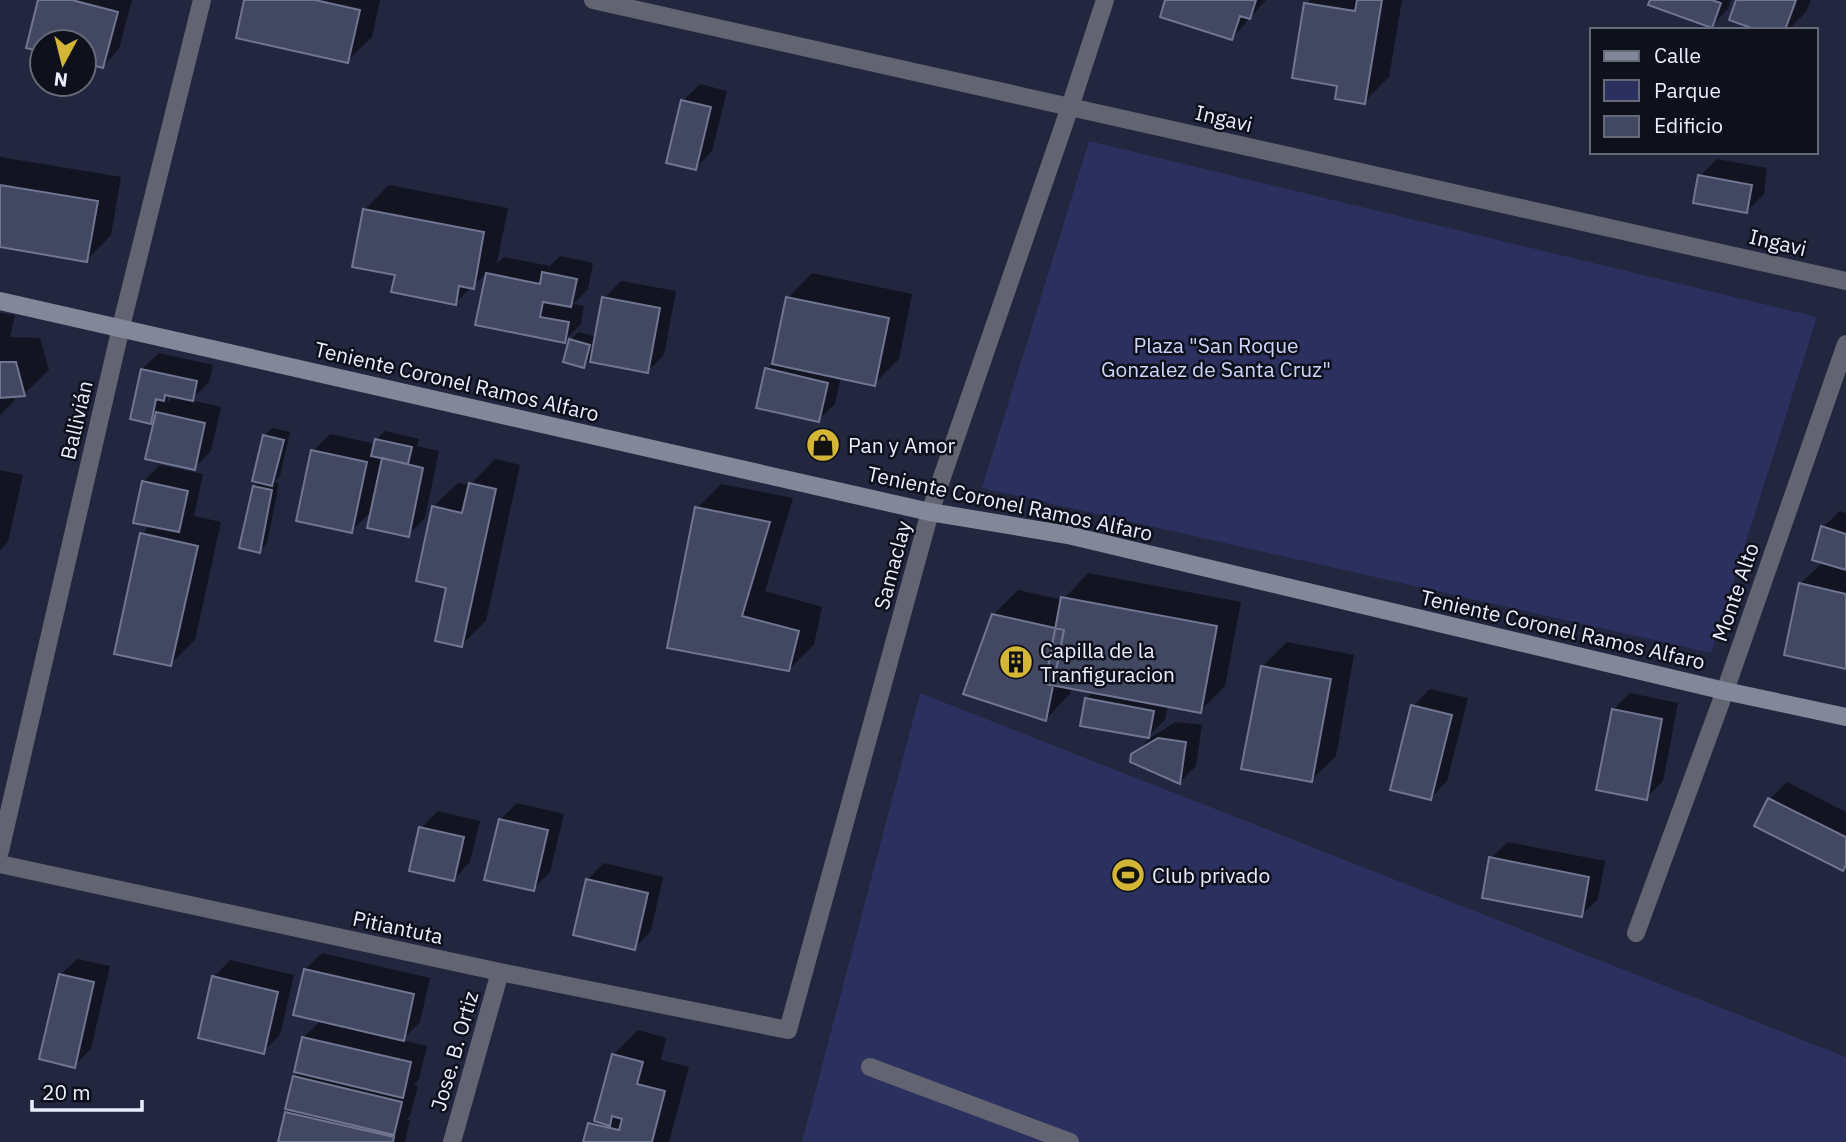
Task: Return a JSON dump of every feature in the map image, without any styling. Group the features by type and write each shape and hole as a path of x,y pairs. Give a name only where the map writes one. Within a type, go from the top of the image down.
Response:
{"street":[{"name":"Ballivián","path":"0,851 121,327 202,0"},
{"name":"Ingavi","path":"593,0 1846,281"},
{"name":"Samaclay","path":"788,1030 930,512 1105,0"},
{"name":"Teniente Coronel Ramos Alfaro","path":"0,301 930,512 1068,535 1725,691 1846,716"},
{"name":"Monte Alto","path":"1636,933 1725,691 1846,344"},
{"name":"Pitiantuta","path":"0,864 500,972 788,1030"},
{"name":"Jose. B. Ortiz","path":"452,1142 500,972"},
{"path":"870,1067 1070,1142"}],"green space":[{"name":"Plaza \"San Roque Gonzalez de Santa Cruz\"","path":"1089,141 1817,317 1711,653 982,488"},
{"name":"Club privado","path":"920,693 1846,1057 1846,1142 802,1142"}],"building":[{"path":"38,0 72,0 118,12 103,68 98,67 98,28 31,28"},
{"path":"244,0 315,0 360,10 348,63 236,38"},
{"path":"1165,0 1256,0 1250,19 1240,16 1232,40 1160,17"},
{"path":"1357,0 1382,0 1365,104 1335,99 1337,86 1292,78 1304,3 1355,11"},
{"path":"1650,0 1712,0 1721,3 1712,28 1648,5"},
{"path":"1736,0 1796,0 1786,28 1751,28 1729,20"},
{"path":"681,100 711,107 696,170 666,163"},
{"path":"1698,175 1752,185 1747,213 1693,203"},
{"path":"0,185 98,201 87,262 0,247"},
{"path":"363,209 484,232 474,289 459,286 456,305 391,292 395,275 352,267"},
{"path":"542,272 577,279 571,307 543,302 540,317 569,322 565,343 475,325 486,273 540,284"},
{"path":"602,297 660,308 648,373 590,362"},
{"path":"786,297 889,318 875,386 772,364"},
{"path":"569,339 590,345 584,368 563,362"},
{"path":"0,362 16,362 25,396 0,398"},
{"path":"765,368 828,383 819,422 756,408"},
{"path":"141,369 197,381 193,401 165,395 164,401 156,399 151,424 130,419"},
{"path":"156,412 205,423 195,470 145,459"},
{"path":"263,435 284,440 272,486 252,481"},
{"path":"375,439 412,447 408,464 371,456"},
{"path":"311,450 367,462 352,533 296,521"},
{"path":"382,458 423,468 409,537 367,528"},
{"path":"142,481 188,491 179,532 133,523"},
{"path":"469,483 496,489 462,647 435,641 446,588 416,581 432,506 462,513"},
{"path":"253,486 272,490 260,553 239,548"},
{"path":"695,507 770,522 742,616 799,631 789,671 667,648"},
{"path":"1821,526 1846,534 1846,570 1812,560"},
{"path":"140,533 198,546 171,666 114,654"},
{"path":"1799,583 1846,594 1846,669 1784,655"},
{"path":"1061,597 1217,626 1201,713 1045,684"},
{"name":"Capilla de la Tranfiguracion","path":"992,614 1064,630 1046,721 963,694"},
{"path":"1261,666 1331,679 1312,782 1241,769"},
{"path":"1085,698 1154,711 1149,738 1080,726"},
{"path":"1411,705 1452,715 1431,800 1390,790"},
{"path":"1612,709 1662,719 1647,800 1596,790"},
{"path":"1158,738 1186,742 1180,784 1130,762 1131,754"},
{"path":"1768,798 1846,837 1846,865 1843,871 1754,826"},
{"path":"499,819 548,830 534,891 484,880"},
{"path":"419,827 464,837 454,881 409,871"},
{"path":"1489,857 1589,877 1582,917 1482,898"},
{"path":"586,879 648,893 635,950 573,935"},
{"path":"304,969 414,994 404,1041 293,1015"},
{"path":"59,974 94,982 75,1068 39,1059"},
{"path":"212,976 278,992 264,1054 198,1038"},
{"path":"302,1037 411,1062 403,1098 294,1072"},
{"path":"612,1054 643,1062 637,1084 665,1091 652,1142 583,1142 588,1123 619,1130 622,1119 612,1116 610,1126 594,1121"},
{"path":"293,1076 402,1102 394,1135 285,1109"},
{"path":"285,1112 394,1137 393,1142 278,1142"}],"place":[{"name":"Pan y Amor","path":"823,445"},
{"name":"Capilla de la Tranfiguracion","path":"1016,662"},
{"name":"Club privado","path":"1128,875"}]}
